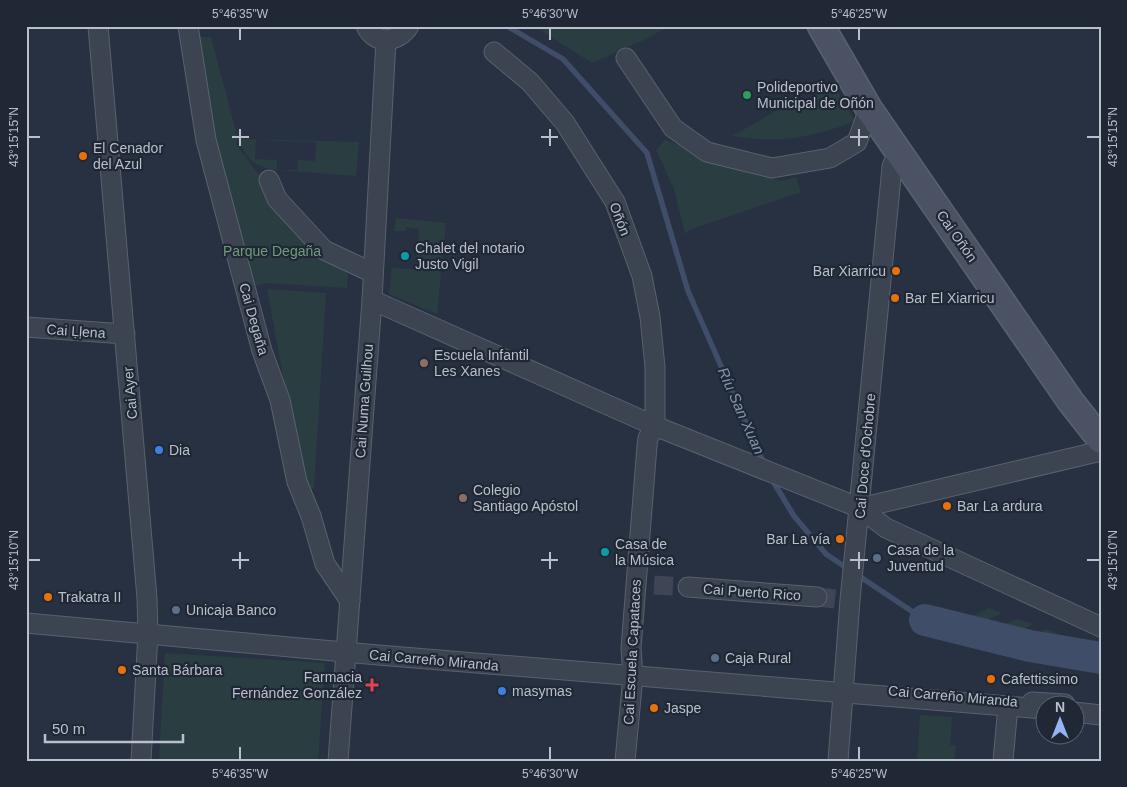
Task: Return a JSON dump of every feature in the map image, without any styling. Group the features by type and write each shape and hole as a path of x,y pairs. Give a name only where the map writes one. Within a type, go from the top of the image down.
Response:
{"street":[{"name":"Cai Ayer","path":"98,26 125,334 148,633 141,761"},
{"name":"Cai Degaña","path":"188,26 206,140 262,351 280,400 297,482 311,516 325,564 350,601"},
{"path":"366,26 372,35 386,40 399,37 408,26"},
{"name":"Cai Oñón","path":"821,26 869,109 898,152 1071,402 1101,440"},
{"name":"Cai Numa Guilhou","path":"338,761 372,300 386,40"},
{"name":"Oñón","path":"494,52 530,82 565,123 615,202 642,276 650,317 655,367 655,426"},
{"path":"626,58 673,128 707,152 772,168 830,158 857,142 869,109"},
{"name":"Cai Doce d'Ochobre","path":"838,761 842,692 834,599 852,579 856,553 892,166 898,152"},
{"path":"269,180 277,199 324,250 373,274"},
{"path":"372,300 655,426 860,508 886,528 1101,627"},
{"name":"Cai Ḷḷena","path":"26,327 125,334"},
{"name":"Cai Escuela Capataces","path":"625,761 633,676 631,648 645,584 648,438 655,426"},
{"path":"860,508 1101,451"},
{"name":"Cai Puerto Rico","path":"688,588 834,599"},
{"name":"Cai Carreño Miranda","path":"26,623 346,652 1034,708"},
{"name":"Cai Carreño Miranda","path":"842,692 855,688 1034,702"},
{"path":"1003,761 1008,706"},
{"path":"1084,706 1101,707"},
{"path":"1084,713 1101,715"}],"green space":[{"path":"534,26 669,26 646,39 592,63"},
{"name":"Parque Degaña","path":"197,37 211,37 238,139 359,142 356,176 279,170 298,170 298,160 315,161 316,142 256,140 255,159 277,160 277,170 257,164 245,153 238,140 236,144 260,176 262,183 321,255 348,273 347,288 266,283 249,288 213,141"},
{"path":"834,85 855,121 824,132 795,138 765,139 732,136 785,106 788,111"},
{"path":"665,140 781,181 796,177 801,192 689,230 685,234 674,189 656,150"},
{"path":"396,218 446,223 437,314 389,294 392,268 416,269 419,229 406,227 406,231 394,231"},
{"path":"267,289 326,293 314,488 304,489"},
{"path":"989,608 1002,613 983,622 969,618"},
{"path":"1017,619 1033,624 1020,632 1000,626"},
{"path":"1046,629 1076,641 1036,636"},
{"path":"165,653 325,663 318,761 159,761"},
{"path":"920,715 952,717 950,745 956,746 954,761 917,761"}],"waterway":[{"name":"Ríu San Xuan","path":"507,26 563,59 647,153 688,291 765,466"},
{"name":"Ríu San Xuan","path":"771,478 794,516 826,554 848,569"},
{"name":"Ríu San Xuan","path":"856,574 925,620"},
{"name":"Ríu San Xuan","path":"925,620 1030,646 1101,658"}],"tunnel":[{"path":"654,585 688,587"},
{"path":"817,597 835,599"}],"place":[{"name":"Polideportivo Municipal de Oñón","path":"747,95"},
{"name":"El Cenador del Azul","path":"83,156"},
{"name":"Chalet del notario Justo Vigil","path":"405,256"},
{"name":"Bar Xiarricu","path":"896,271"},
{"name":"Bar El Xiarricu","path":"895,298"},
{"name":"Escuela Infantil Les Xanes","path":"424,363"},
{"name":"Dia","path":"159,450"},
{"name":"Colegio Santiago Apóstol","path":"463,498"},
{"name":"Bar La ardura","path":"947,506"},
{"name":"Bar La vía","path":"840,539"},
{"name":"Casa de la Música","path":"605,552"},
{"name":"Casa de la Juventud","path":"877,558"},
{"name":"Trakatra II","path":"48,597"},
{"name":"Unicaja Banco","path":"176,610"},
{"name":"Caja Rural","path":"715,658"},
{"name":"Santa Bárbara","path":"122,670"},
{"name":"Cafettissimo","path":"991,679"},
{"name":"Farmacia Fernández González","path":"372,685"},
{"name":"masymas","path":"502,691"},
{"name":"Jaspe","path":"654,708"}]}
